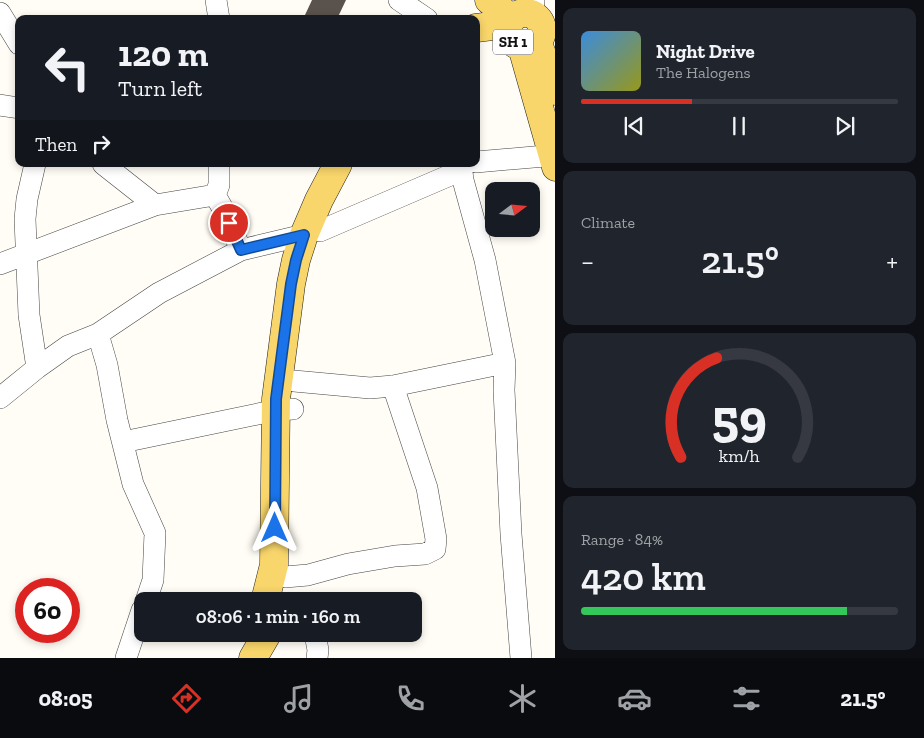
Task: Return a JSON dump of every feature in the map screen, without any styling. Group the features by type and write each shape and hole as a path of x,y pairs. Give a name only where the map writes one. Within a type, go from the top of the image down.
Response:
{"main road":[{"path":"490,0 529,22 551,76 555,91"},
{"path":"529,22 554,159"},
{"name":"SH 1","path":"480,28 529,22"},
{"name":"SH 1","path":"480,38 529,22"},
{"path":"267,592 274,565 275,546 275,438 294,381 312,233 318,200 336,167"},
{"path":"282,589 285,410 276,399 291,284 296,260 352,167"},
{"path":"238,658 247,642"},
{"path":"253,658 262,642"}],"street":[{"path":"216,0 219,15"},
{"path":"399,0 422,15"},
{"path":"0,13 15,37"},
{"path":"0,105 15,107"},
{"path":"480,162 554,159"},
{"path":"34,167 26,209 29,315 37,368"},
{"path":"107,167 155,205"},
{"path":"215,195 219,185 219,167"},
{"path":"0,398 68,346 98,334 159,293 241,250 312,233 454,173 459,167"},
{"path":"461,167 463,180 485,260 505,363 504,390 511,534 521,658"},
{"path":"0,264 155,205 215,195"},
{"path":"215,195 241,250"},
{"path":"98,334 107,365 117,420 133,484 156,533 153,580 149,592"},
{"path":"294,381 370,388 393,386 505,363"},
{"path":"282,589 308,575 348,564 395,556 425,554 435,549 436,539 427,488 419,459 393,386"},
{"path":"123,442 285,410"},
{"path":"126,658 134,634"},
{"path":"316,642 317,658"}],"building":[{"path":"312,0 346,0 339,15 305,15"}],"route":[{"path":"229,223 241,250 304,235 291,284 276,399 275,528"}]}
